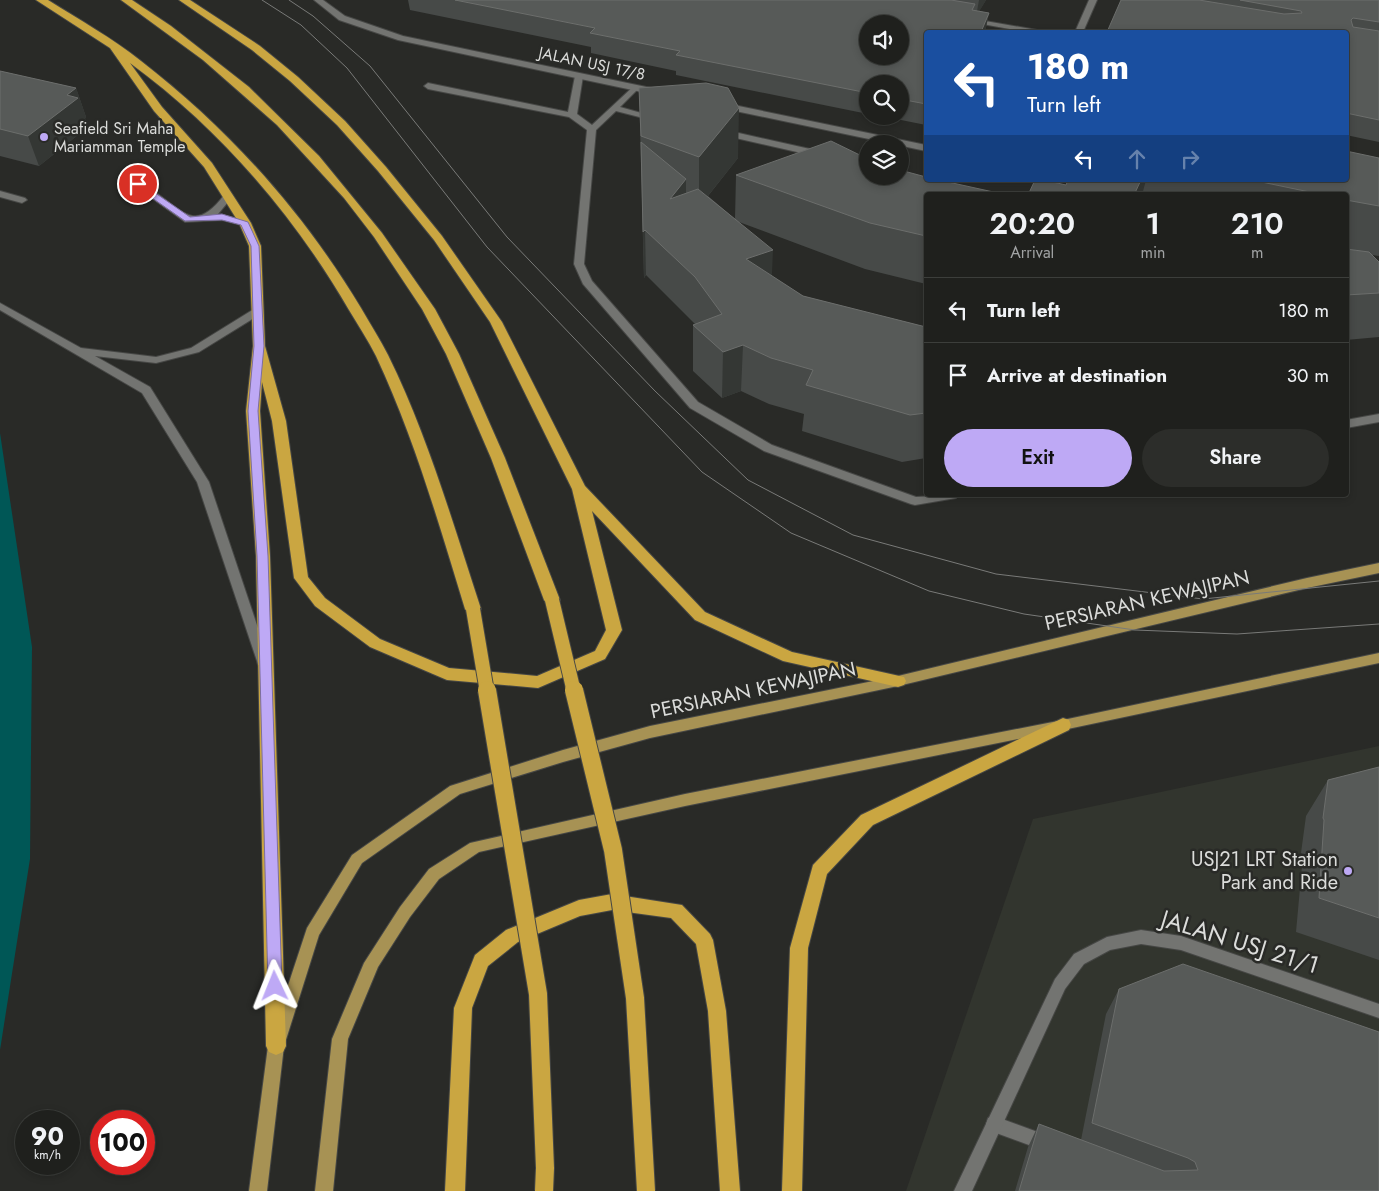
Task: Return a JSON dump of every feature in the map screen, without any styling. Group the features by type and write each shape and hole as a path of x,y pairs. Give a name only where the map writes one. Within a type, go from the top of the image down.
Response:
{"highway":[{"path":"41,0 112,44 150,72 208,122 286,207 342,284 383,358 430,473 474,609 538,994 545,1168 544,1191"},
{"path":"126,0 196,48 291,130 340,185 381,236 435,320 478,408 552,600 613,850 635,998 646,1191"},
{"path":"184,0 256,48 294,79 341,123 382,169 438,238 496,322 579,489 614,630 600,655 538,682 448,674 375,643 320,602 300,578 279,421 259,346"},
{"path":"112,44 158,108 208,164 245,223 255,246 259,346 253,411 262,556 276,1046"},
{"path":"579,489 700,616 788,657 898,681"},
{"path":"792,1191 799,948 819,870 867,820 1063,725"},
{"path":"455,1191 463,1008 480,961 512,936 579,908 612,902 676,911 704,940 716,1011 730,1191"}],"main road":[{"name":"PERSIARAN KEWAJIPAN","path":"258,1191 276,1046 312,933 357,858 455,790 563,756 650,732 898,681 1307,583 1379,568"},
{"path":"324,1191 340,1039 372,963 405,912 434,874 475,847 685,800 1063,725 1379,658"}],"street":[{"name":"JALAN USJ 17/8","path":"318,0 342,18 401,38 664,94"},
{"path":"1079,30 1093,0"},
{"path":"959,18 1026,30"},
{"path":"572,115 579,76"},
{"path":"428,86 572,115 592,129"},
{"path":"635,88 592,129 579,264 587,282 694,406 768,448 915,501 940,497"},
{"path":"712,104 924,148"},
{"path":"615,108 664,119"},
{"path":"712,130 829,157"},
{"path":"138,184 188,220 208,217 235,219 245,223"},
{"path":"0,194 22,200"},
{"path":"208,217 216,211 228,196"},
{"path":"0,306 146,390 203,482 266,669"},
{"path":"78,350 156,360 195,350 258,311"},
{"path":"1349,423 1379,418"},
{"name":"JALAN USJ 21/1","path":"963,1191 1060,984 1079,959 1107,944 1141,936 1181,943 1379,1011"},
{"path":"994,1124 1059,1148"}],"shaded area":[{"path":"1379,746 1379,1191 906,1191 1033,819"}],"water":[{"path":"0,433 32,647 30,859 0,1050"}],"building":[{"path":"455,0 951,0 975,4 972,10 989,13 982,30 924,30 924,104 909,101 909,75 859,75 859,91 676,55 680,51 590,33 595,28"},
{"path":"1121,0 1199,0 1284,14 1302,13 1301,11 1240,0 1379,0 1379,22 1353,18 1351,20 1353,27 1379,31 1379,120 1349,114 1349,30 1108,30"},
{"path":"0,71 76,88 67,95 78,98 28,136 0,129"},
{"path":"706,83 728,88 739,108 699,157 641,136 639,88"},
{"path":"831,141 859,155 859,185 909,185 909,172 924,176 924,182 948,182 993,192 924,192 924,236 870,223 736,175"},
{"path":"641,142 686,179 670,199 698,189 773,250 746,259 803,296 924,326 924,413 910,415 806,385 813,370 771,358 743,345 723,352 693,325 722,314 695,277 645,230 643,232"},
{"path":"1349,152 1379,158 1379,206 1349,201 1349,192 1310,192 1262,182 1349,182"},
{"path":"1034,182 1053,182 1066,185 1067,182 1140,182 1135,192 1029,192"},
{"path":"1349,249 1369,252 1379,262 1379,293 1349,295"},
{"path":"1379,767 1379,918 1319,898 1323,818 1328,780"},
{"path":"1183,964 1379,1032 1379,1191 1019,1191 1039,1124 1164,1171 1198,1170 1195,1162 1188,1158 1092,1123 1119,989"}],"tram line":[{"path":"262,0 301,25 347,68 487,247 702,472 791,533 929,591 1024,614 1135,630 1237,634 1379,624"},
{"path":"289,0 313,16 370,66 507,237 655,391 748,480 853,535 996,574 1203,599 1379,581"}],"place":[{"name":"Seafield Sri Maha Mariamman Temple","path":"44,137"},
{"name":"USJ21 LRT Station Park and Ride","path":"1348,871"}],"route":[{"path":"138,184 188,220 222,217 245,223 255,246 259,346 253,411 262,556 275,986"}]}
